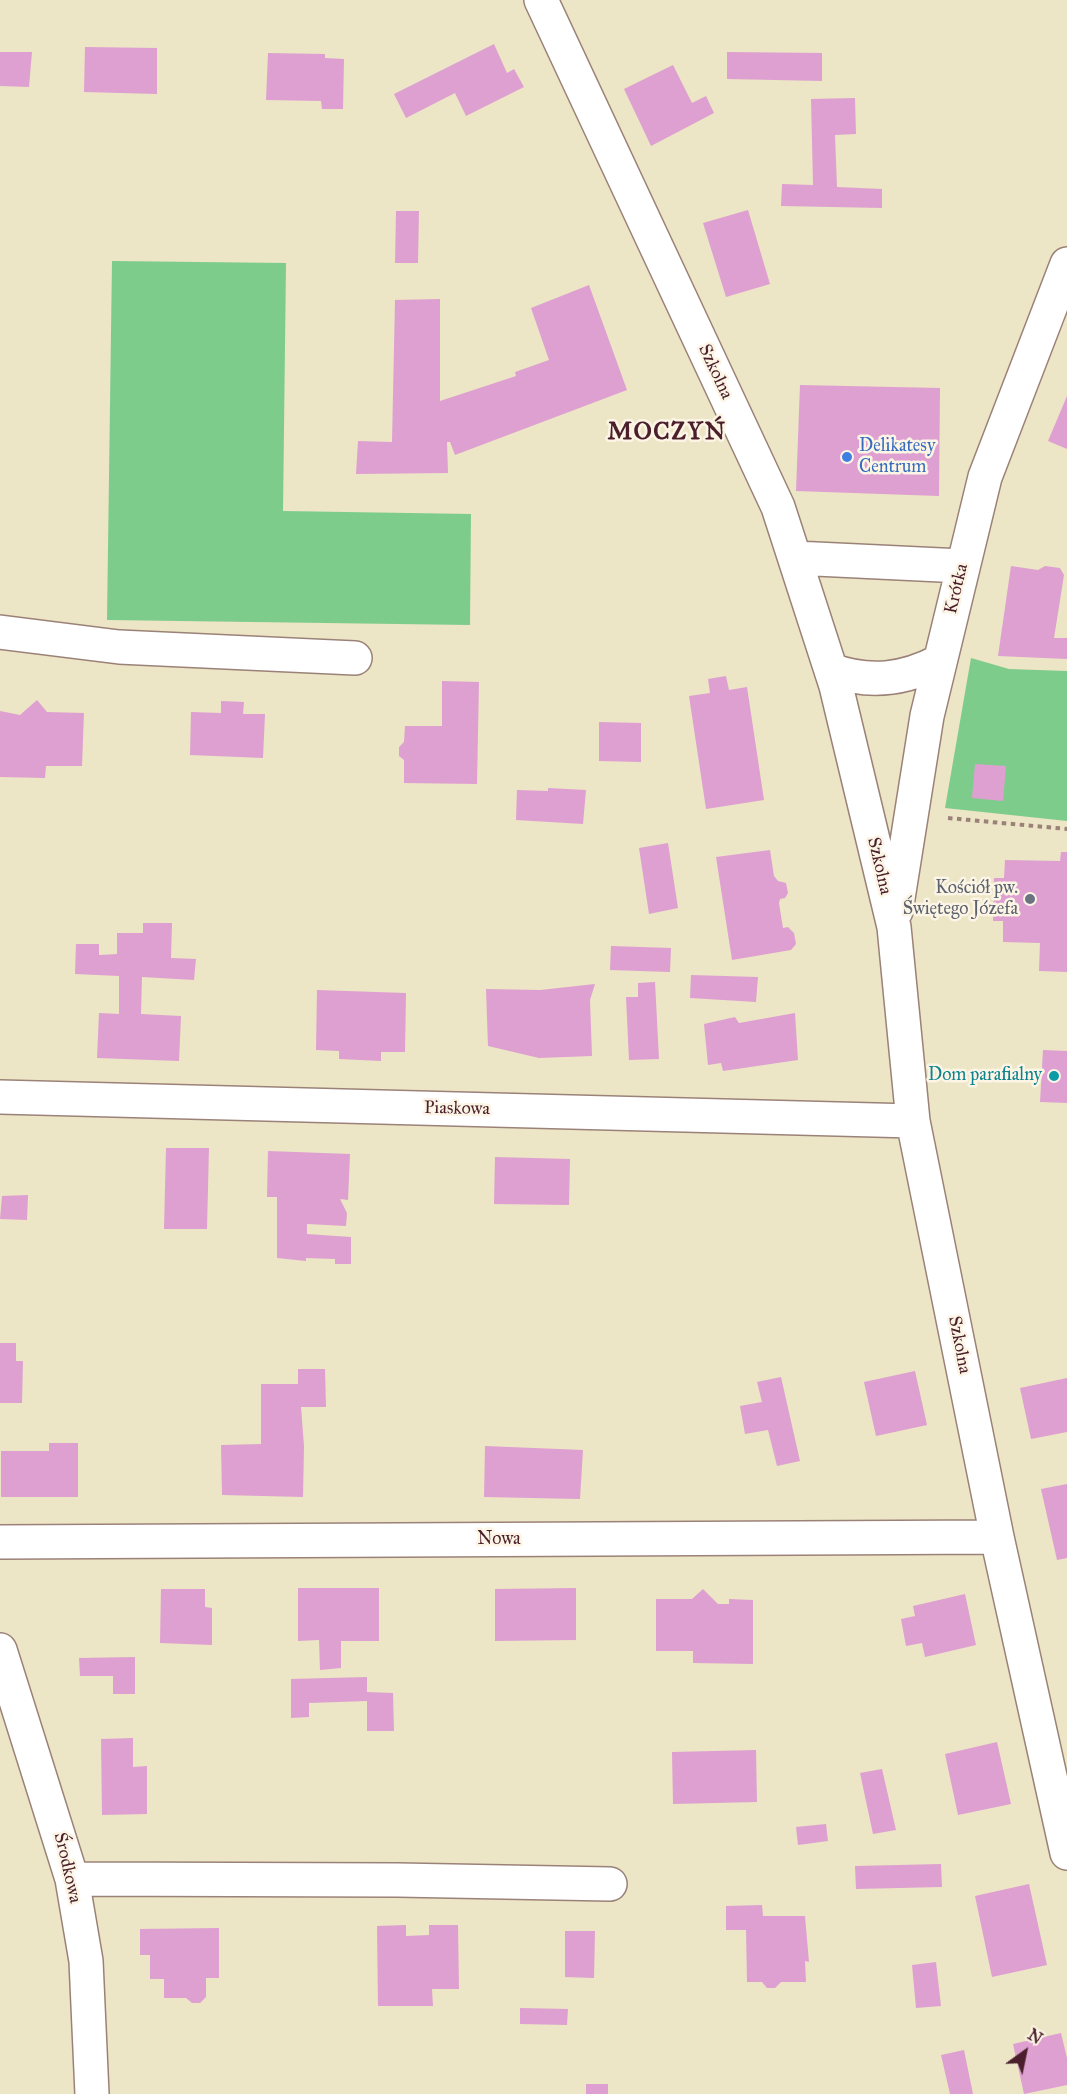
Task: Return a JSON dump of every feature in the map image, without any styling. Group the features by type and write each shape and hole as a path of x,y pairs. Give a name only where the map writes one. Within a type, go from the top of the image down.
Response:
{"street":[{"name":"Szkolna","path":"541,0 778,507 831,670 894,927 913,1121 997,1537 1067,1853"},
{"name":"Krótka","path":"894,927 927,717 985,477 1067,264"},
{"path":"795,558 962,566"},
{"path":"0,632 119,647 355,658"},
{"path":"831,670 852,678 880,679 906,676 940,661"},
{"name":"Piaskowa","path":"0,1097 913,1121"},
{"name":"Nowa","path":"0,1542 997,1537"},
{"name":"Środkowa","path":"0,1650 72,1879 86,1961 92,2094"},
{"path":"72,1879 398,1880 610,1884"}],"path":[{"path":"912,814 1067,829"}],"green space":[{"path":"112,261 286,263 283,511 471,514 470,625 107,620"},
{"path":"971,658 1009,669 1067,671 1067,821 945,808"}],"building":[{"path":"494,44 507,73 514,69 524,87 466,116 455,93 406,118 394,94"},
{"path":"85,47 157,48 157,94 84,92"},
{"path":"0,52 32,52 29,87 0,86"},
{"path":"727,52 822,53 822,81 727,79"},
{"path":"268,53 325,54 325,58 344,59 343,109 322,109 321,101 266,100"},
{"path":"673,65 692,103 706,96 714,113 651,146 624,89"},
{"path":"855,98 856,134 835,135 837,187 882,189 882,208 781,206 782,184 813,185 811,99"},
{"path":"748,210 770,284 726,297 703,223"},
{"path":"396,211 419,211 418,263 395,263"},
{"path":"589,285 627,390 455,455 450,442 447,442 448,473 356,474 358,441 392,442 395,300 440,299 440,401 516,376 515,372 549,360 531,308"},
{"path":"800,385 940,388 939,496 796,491"},
{"path":"1067,396 1067,449 1048,441"},
{"path":"1011,566 1038,570 1045,566 1060,568 1064,575 1054,638 1067,638 1067,659 998,656"},
{"path":"726,676 729,690 747,687 764,800 706,809 689,696 710,693 708,679"},
{"path":"442,681 479,682 477,784 404,783 404,760 399,756 399,747 404,742 405,726 442,726"},
{"path":"37,700 47,712 84,713 82,766 46,766 45,778 0,777 0,711 20,715"},
{"path":"221,701 244,702 243,714 265,714 263,758 190,755 191,712 221,713"},
{"path":"599,722 641,723 641,762 599,761"},
{"path":"975,764 1006,766 1003,801 972,798"},
{"path":"548,788 586,790 583,824 516,820 517,790 548,791"},
{"path":"668,843 678,908 649,914 639,848"},
{"path":"770,850 774,876 778,881 786,883 788,893 785,898 780,899 779,903 783,928 788,927 794,933 796,944 791,950 732,960 716,857"},
{"name":"Kościół pw. Świętego Józefa","path":"1061,852 1067,852 1067,972 1039,971 1040,943 1003,942 1003,921 993,921 994,878 1004,878 1005,860 1060,861"},
{"path":"143,923 172,923 171,958 196,959 194,980 142,977 141,1014 181,1016 179,1061 97,1058 99,1013 119,1014 119,976 75,974 76,944 99,944 99,955 117,954 117,933 143,933"},
{"path":"611,946 671,948 670,972 610,970"},
{"path":"691,975 758,977 756,1002 690,998"},
{"path":"655,982 659,1059 629,1060 626,997 638,997 638,983"},
{"path":"595,984 590,1000 592,1056 539,1058 488,1046 486,989 540,990"},
{"path":"317,990 406,993 405,1052 381,1052 381,1061 339,1059 339,1051 316,1050"},
{"path":"795,1013 798,1060 723,1071 721,1063 708,1065 704,1024 735,1017 739,1023"},
{"name":"Dom parafialny","path":"1043,1050 1067,1051 1067,1103 1040,1102"},
{"path":"166,1148 209,1148 207,1229 164,1229"},
{"path":"268,1151 350,1154 348,1200 340,1199 347,1213 346,1226 307,1224 307,1234 351,1237 351,1264 335,1264 335,1259 306,1258 306,1261 277,1258 277,1197 267,1197"},
{"path":"495,1157 570,1159 569,1205 494,1204"},
{"path":"28,1195 27,1220 0,1219 2,1196"},
{"path":"0,1343 16,1343 16,1361 23,1361 22,1403 0,1403"},
{"path":"298,1369 325,1369 326,1407 301,1407 304,1446 303,1497 222,1495 221,1445 261,1444 261,1384 298,1384"},
{"path":"915,1371 927,1425 876,1436 864,1382"},
{"path":"781,1377 800,1461 777,1466 768,1430 745,1434 740,1406 762,1402 757,1382"},
{"path":"1067,1378 1067,1432 1031,1439 1020,1388"},
{"path":"49,1443 78,1443 78,1497 1,1497 1,1451 49,1451"},
{"path":"485,1446 583,1450 580,1499 484,1497"},
{"path":"1067,1484 1067,1558 1057,1560 1041,1489"},
{"path":"298,1588 379,1588 379,1641 341,1641 341,1668 320,1670 319,1640 298,1641"},
{"path":"576,1588 576,1640 495,1641 495,1589"},
{"path":"161,1589 205,1589 205,1607 212,1608 212,1645 160,1643"},
{"path":"703,1589 718,1604 729,1604 729,1599 753,1600 753,1664 693,1663 693,1651 656,1651 656,1599 692,1599"},
{"path":"965,1594 976,1645 925,1657 922,1643 906,1646 901,1619 915,1616 913,1606"},
{"path":"135,1657 135,1694 113,1694 113,1676 80,1676 79,1658"},
{"path":"367,1677 367,1692 393,1693 394,1731 367,1731 367,1701 309,1703 309,1717 291,1718 291,1679"},
{"path":"133,1738 133,1767 147,1766 147,1814 102,1815 101,1739"},
{"path":"997,1742 1011,1804 958,1815 945,1754"},
{"path":"756,1750 757,1802 673,1804 672,1752"},
{"path":"882,1769 896,1830 873,1834 860,1773"},
{"path":"826,1824 828,1841 798,1845 796,1827"},
{"path":"941,1864 942,1887 856,1889 855,1866"},
{"path":"1029,1884 1047,1965 992,1977 975,1896"},
{"path":"762,1905 763,1916 805,1916 809,1962 805,1961 806,1982 781,1982 775,1988 767,1988 762,1982 747,1982 746,1930 726,1930 726,1906"},
{"path":"406,1925 406,1936 429,1935 429,1925 458,1925 459,1989 432,1989 433,2006 378,2006 377,1926"},
{"path":"219,1928 219,1978 206,1978 206,1997 200,2003 192,2003 186,1998 164,1998 164,1979 150,1979 150,1955 140,1955 140,1929"},
{"path":"565,1931 595,1931 594,1978 565,1977"},
{"path":"936,1962 941,2006 916,2008 912,1965"},
{"path":"520,2008 568,2009 567,2025 520,2024"},
{"path":"1061,2033 1067,2058 1067,2085 1024,2094 1013,2044"},
{"path":"964,2050 973,2094 950,2094 941,2055"},
{"path":"586,2084 608,2084 608,2094 586,2094"}],"place":[{"name":"Delikatesy Centrum","path":"847,457"},
{"name":"Kościół pw. Świętego Józefa","path":"1030,899"},
{"name":"Dom parafialny","path":"1054,1076"}],"district":[{"name":"MOCZYŃ","path":"667,433"}]}
